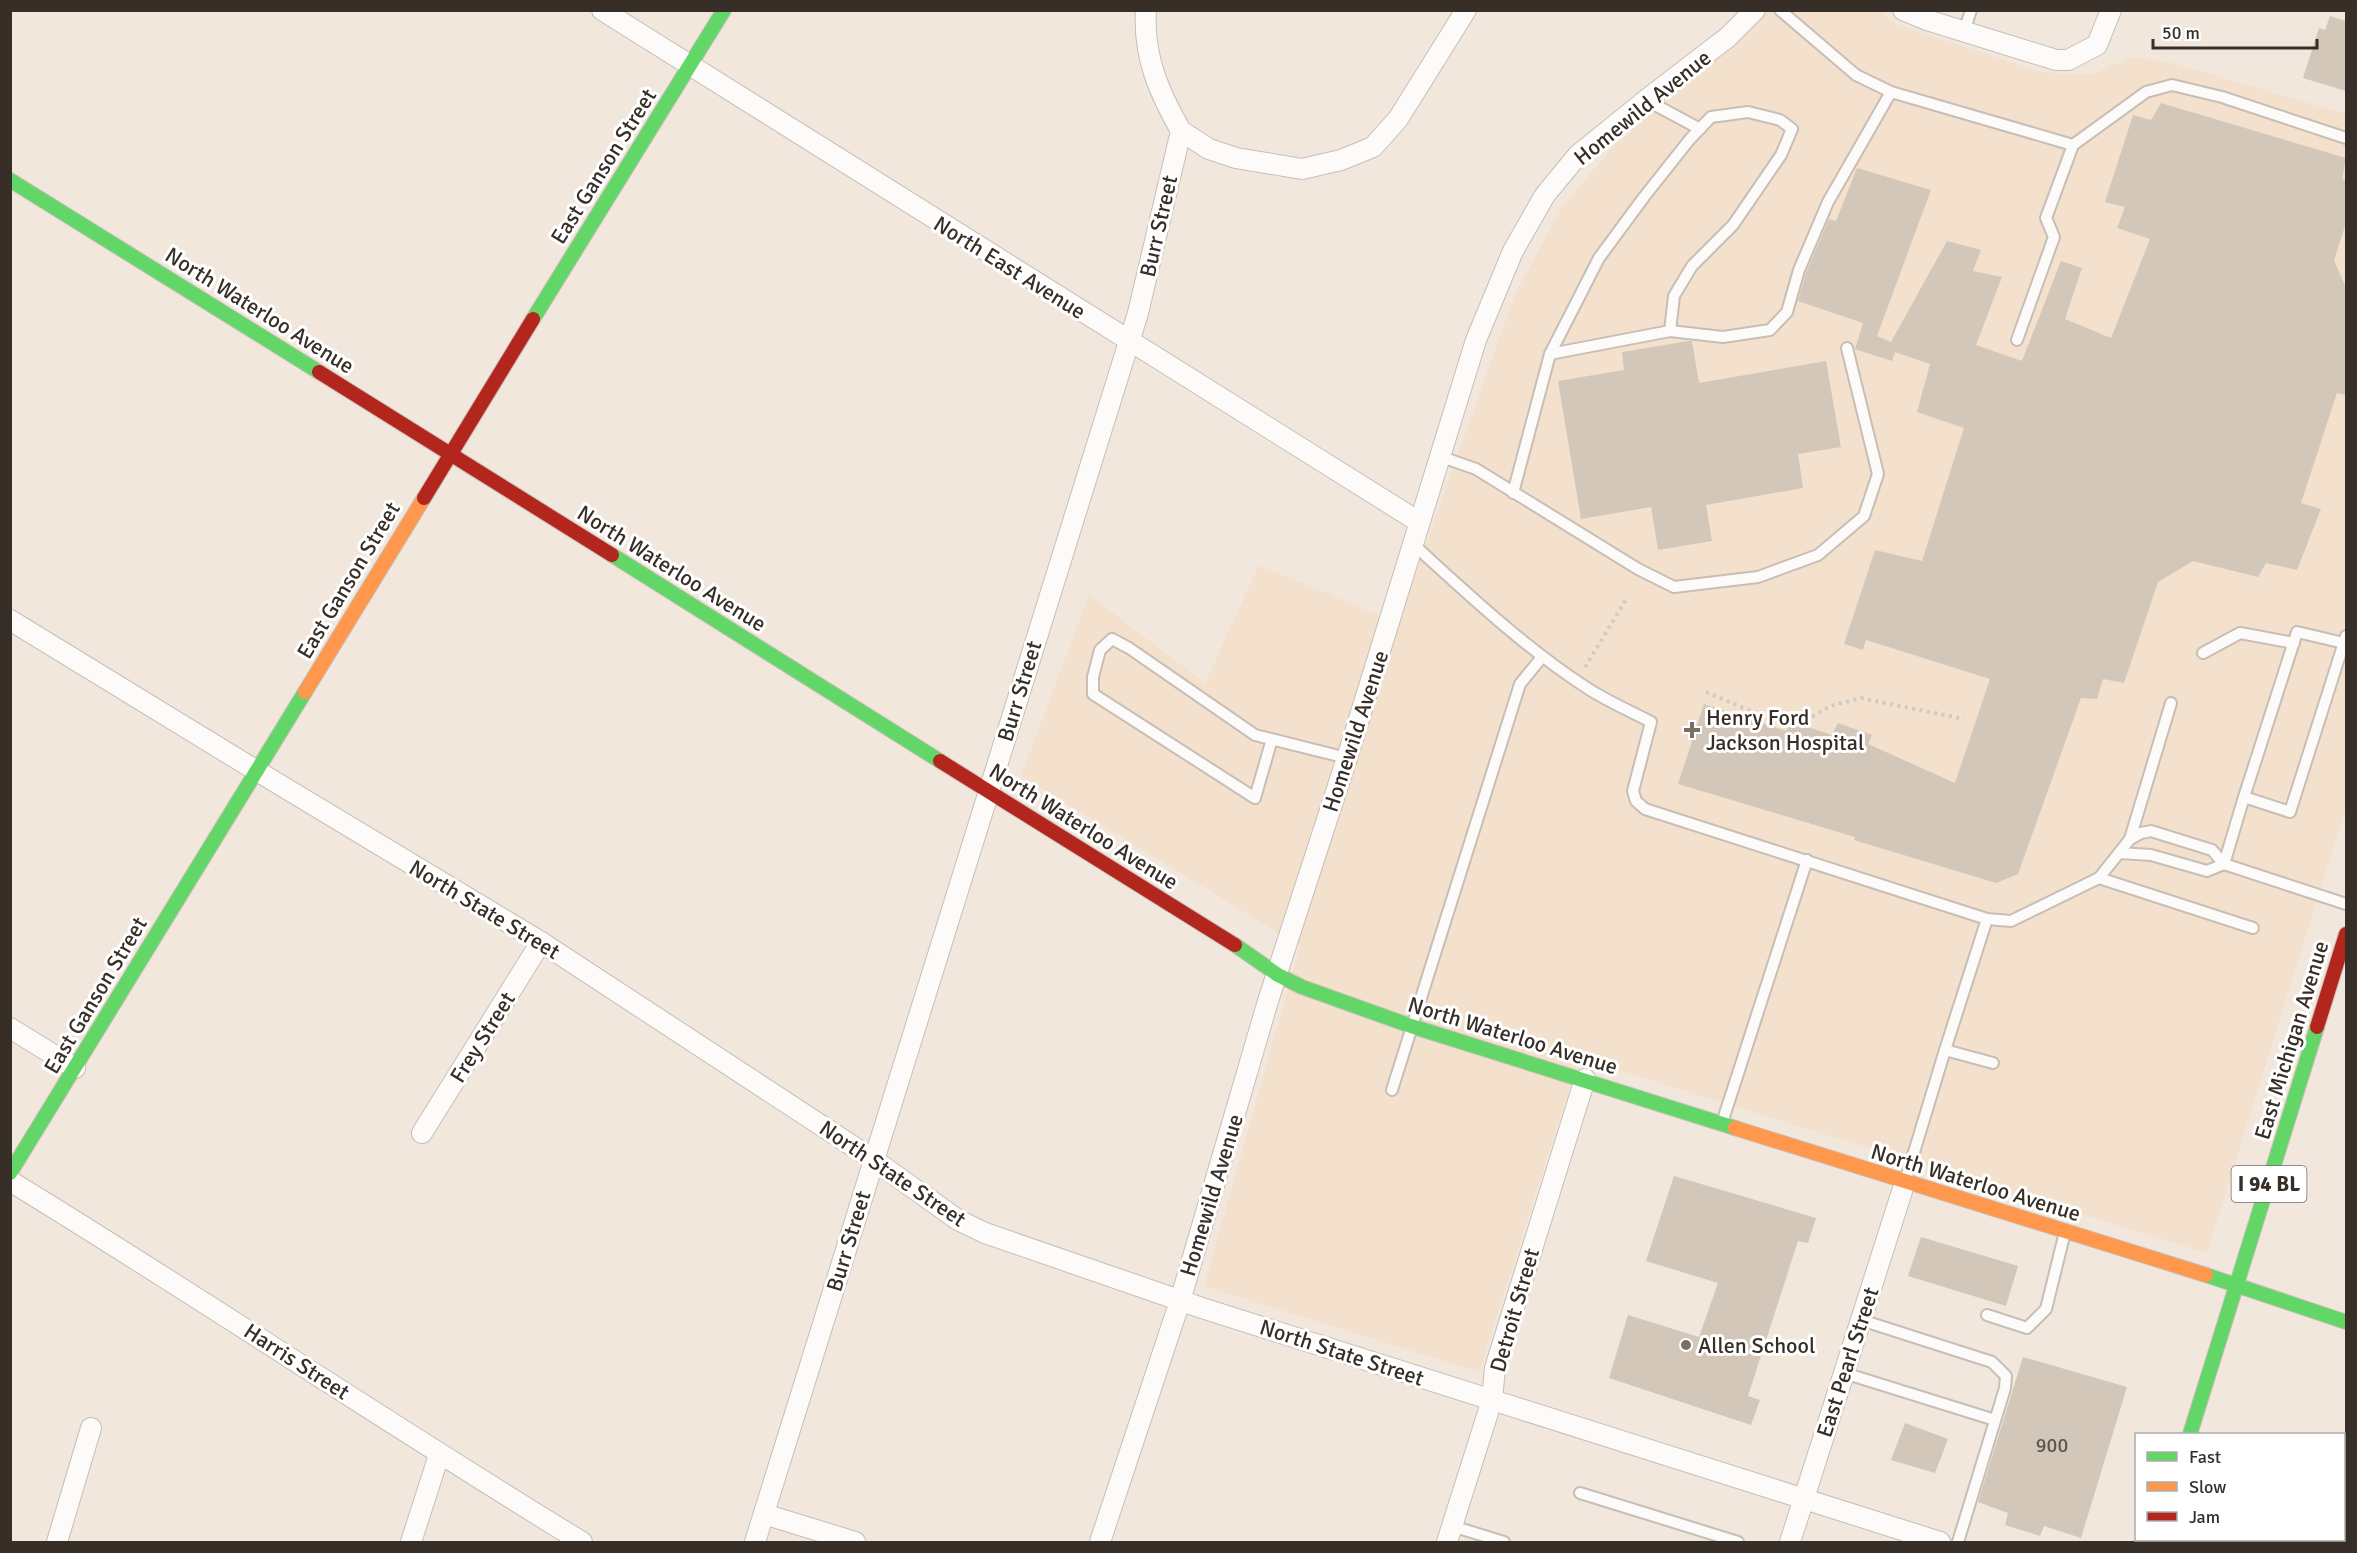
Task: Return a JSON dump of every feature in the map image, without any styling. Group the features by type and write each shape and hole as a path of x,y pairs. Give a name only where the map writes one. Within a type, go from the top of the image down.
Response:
{"street":[{"name":"North East Avenue","path":"602,10 1419,522"},
{"name":"East Ganson Street","path":"10,1173 724,10"},
{"path":"1146,10 1147,43 1153,74 1162,97 1181,131 1209,149 1236,158 1302,168 1341,159 1373,147 1398,119 1466,10"},
{"name":"Homewild Avenue","path":"1100,1542 1180,1300 1278,975 1414,545 1419,522 1476,340 1513,251 1545,195 1578,154 1728,38 1755,10"},
{"path":"1903,10 1964,32 2056,60 2068,60 2097,45 2111,10"},
{"name":"Burr Street","path":"755,1542 1138,312 1181,131"},
{"name":"North Waterloo Avenue","path":"10,180 451,453 1254,957 1278,975 1302,987 1411,1026 2237,1285 2346,1322"},
{"name":"North State Street","path":"10,620 541,942 873,1160 958,1220 985,1233 1180,1300 1803,1501 1940,1542"},
{"name":"East Michigan Avenue","path":"2190,1433 2346,934"},
{"name":"Frey Street","path":"422,1133 541,942"},
{"path":"10,1028 75,1068"},
{"name":"Detroit Street","path":"1450,1534 1492,1400 1495,1368 1585,1079"},
{"name":"Harris Street","path":"10,1181 257,1334 439,1455 582,1542"},
{"name":"East Pearl Street","path":"1790,1542 1905,1182"},
{"path":"57,1542 91,1428"},
{"path":"411,1542 439,1455"},
{"path":"764,1514 855,1542"}],"lane":[{"path":"1780,10 1856,75 1891,92 2073,145"},
{"path":"1964,32 1971,10"},
{"path":"2017,340 2054,237 2046,218 2073,145 2146,92 2172,85 2222,97 2346,138"},
{"path":"1550,354 1670,331 1723,337 1770,330 1787,312 1799,270 1828,202 1891,92"},
{"path":"1646,100 1700,129"},
{"path":"1513,493 1550,354 1599,258 1644,196 1711,117 1748,112 1780,120 1792,129 1781,155 1733,225 1692,266 1674,296 1670,331"},
{"path":"1439,456 1476,469 1645,573 1674,587 1758,577 1818,555 1864,516 1878,474 1847,348"},
{"path":"1414,545 1486,611 1542,657 1577,681 1651,722 1633,791 1636,801 1645,809 1987,919 2011,921 2098,878 2130,838 2171,703"},
{"path":"2224,864 2244,797 2297,632 2345,639 2290,812 2244,797"},
{"path":"2203,652 2240,633 2294,643"},
{"path":"1272,739 1255,798 1093,694 1093,677 1100,650 1112,639 1129,648 1255,735 1272,739 1347,758"},
{"path":"1392,1090 1520,684 1542,657"},
{"path":"2130,838 2141,833 2162,833 2212,850 2224,864 2346,904"},
{"path":"2119,853 2151,855 2207,871 2224,864"},
{"path":"1722,1123 1807,860"},
{"path":"2098,878 2253,928"},
{"path":"1905,1182 1987,919"},
{"path":"1945,1050 1993,1063"},
{"path":"1987,1316 2027,1328 2046,1309 2065,1232"},
{"path":"1861,1320 1992,1362 2006,1376 2005,1388 1959,1542"},
{"path":"1844,1373 1995,1420"},
{"path":"1580,1493 1738,1542"},
{"path":"1450,1534 1504,1542"}],"path":[{"path":"1577,681 1627,598"},
{"path":"1706,692 1767,718 1807,720 1830,706 1861,698 1964,719"}],"shaded area":[{"name":"Henry Ford Jackson Hospital","path":"1768,11 1880,11 1896,24 2040,72 2091,75 2131,57 2169,62 2346,114 2346,807 2207,1253 1579,1058 1479,1372 1204,1286 1300,946 1021,776 1089,595 1205,683 1259,565 1398,623 1515,294 1561,209 1609,151 1706,61"}],"building":[{"path":"2330,16 2346,21 2346,91 2303,78 2319,28 2325,30"},
{"path":"2161,103 2346,158 2342,179 2346,180 2346,223 2334,260 2346,288 2346,395 2337,393 2301,503 2321,509 2297,570 2266,563 2258,577 2193,561 2158,582 2124,683 2103,679 2097,699 2081,698 2018,874 1996,883 1854,840 1855,837 1678,784 1704,704 1786,731 1790,721 1832,735 1838,723 1872,735 1868,744 1955,783 1990,679 1866,640 1863,650 1844,644 1875,550 1922,561 1964,428 1917,412 1930,364 1895,352 1892,361 1855,349 1863,323 1798,301 1806,273 1829,219 1836,221 1857,168 1931,190 1877,336 1891,342 1947,241 1981,250 1973,271 2002,277 1976,345 2022,361 2061,261 2082,268 2065,319 2111,338 2150,239 2117,228 2125,207 2105,202 2133,115 2151,120"},
{"path":"1692,341 1699,383 1826,361 1841,447 1798,454 1803,488 1706,505 1712,541 1658,550 1651,507 1581,519 1558,381 1624,370 1622,352"},
{"path":"1674,1176 1816,1218 1808,1243 1798,1241 1748,1396 1760,1400 1751,1425 1609,1378 1628,1315 1699,1337 1718,1283 1646,1261"},
{"path":"1921,1237 2018,1266 2006,1306 1908,1276"},
{"path":"2023,1357 2127,1387 2081,1538 2044,1526 2040,1536 2005,1525 2008,1513 1978,1502"},
{"path":"1905,1423 1948,1439 1935,1473 1891,1460"}],"traffic: fast":[{"path":"533,319 724,10"},
{"path":"10,180 319,372"},
{"path":"612,555 940,761"},
{"path":"10,1173 305,692"},
{"path":"1235,945 1278,975 1302,987 1411,1026 1735,1128"},
{"path":"2190,1433 2317,1027"},
{"path":"2206,1275 2346,1322"}],"traffic: slow":[{"path":"305,692 424,498"},
{"path":"1735,1128 2206,1275"}],"traffic: jam":[{"path":"424,498 533,319"},
{"path":"319,372 612,555"},
{"path":"940,761 1235,945"},
{"path":"2317,1027 2346,934"}],"place":[{"name":"Henry Ford Jackson Hospital","path":"1692,730"},
{"name":"Allen School","path":"1686,1345"}]}
